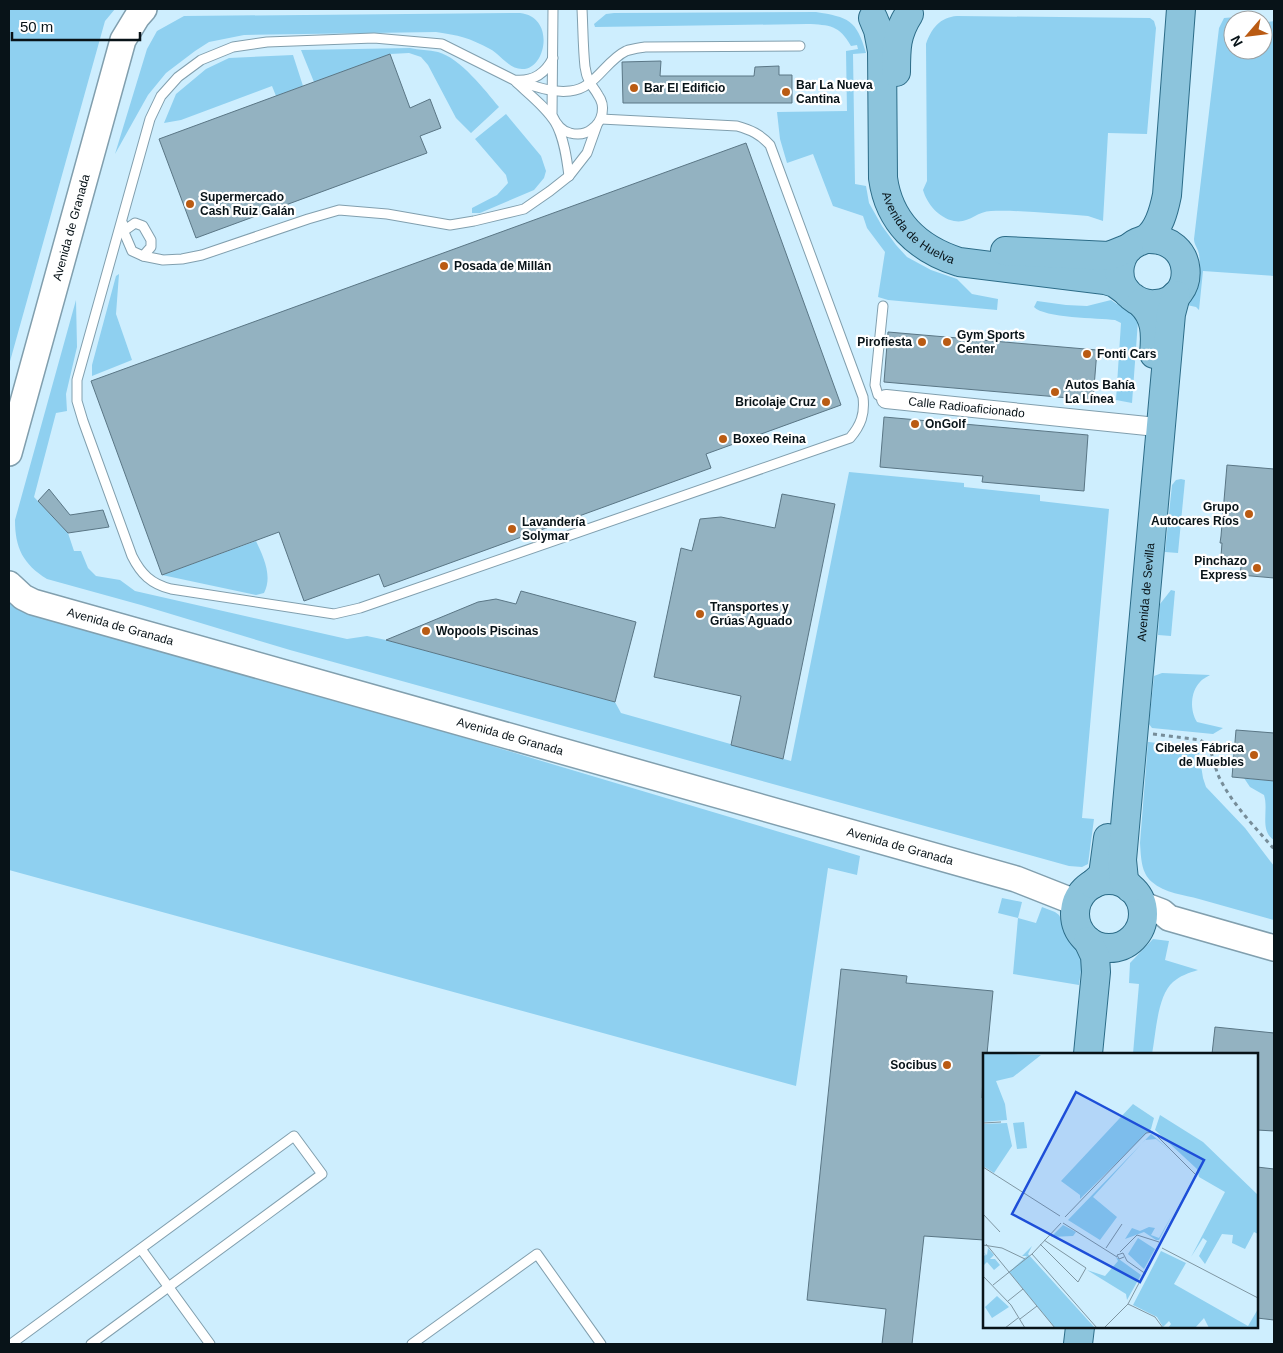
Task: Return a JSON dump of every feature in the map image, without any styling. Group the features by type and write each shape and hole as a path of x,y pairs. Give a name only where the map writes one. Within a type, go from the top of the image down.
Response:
{"main road":[{"path":"1137,244 1155,239 1164,241 1172,245 1184,260 1185,279 1176,295 1168,301 1150,305 1134,297 1122,283 1120,264 1123,256 1156,227 1163,213 1167,195 1181,9"},
{"path":"1179,252 1178,224 1198,9"},
{"path":"868,13 882,21 892,21 901,19 912,11"},
{"name":"Avenida de Huelva","path":"912,11 901,27 896,51 896,174 903,200 909,212 918,223 941,240 967,249 1109,256 1137,244"},
{"name":"Avenida de Huelva","path":"868,13 878,30 882,51 883,178 885,193 891,209 909,233 922,245 941,256 959,262 1105,280 1115,283 1134,297"},
{"name":"Avenida de Sevilla","path":"1137,905 1124,880 1122,860 1171,314 1176,295"},
{"name":"Avenida de Sevilla","path":"1085,893 1103,875 1105,865 1155,338 1154,321 1148,309 1134,297"},
{"path":"1088,941 1104,948 1120,946 1134,937 1137,905 1121,883 1112,881 1085,893 1075,916 1077,926 1088,941 1095,956 1096,972 1088,1053"},
{"path":"1104,1053 1112,963 1120,946"},
{"path":"1063,1344 1064,1328"},
{"path":"1078,1344 1080,1328"}],"street":[{"name":"Avenida de Granada","path":"9,452 122,40 136,17 144,9"},
{"name":"Calle Radioaficionado","path":"886,399 1147,426"},
{"name":"Avenida de Granada","path":"9,584 23,597 32,602 1016,879 1042,879 1085,893"},
{"path":"1137,905 1161,923 1169,918 1274,948"}],"lane":[{"path":"553,9 552,115 566,155 569,176"},
{"path":"120,234 132,250 143,256 163,260 182,259 202,255 339,210 387,214 450,225 474,222 524,209 569,176 587,153 603,111 602,103 590,83 585,66 582,9"},
{"path":"514,80 567,133 583,134 599,122 737,126 749,129 761,136 770,145 862,397 864,408 862,419 857,429 850,438 360,608 334,614 170,589 158,586 146,578 138,568 89,439 77,401 77,380 120,234 150,119 161,96 178,77 201,60 233,48 267,42 374,38 442,44 514,80 552,91 571,91 590,83 610,63 626,51 644,47 800,46"},
{"path":"514,80 524,81 542,74 549,67 553,58"},
{"path":"120,234 135,223 143,226 151,240 151,247 143,256"},
{"name":"Calle Radioaficionado","path":"883,306 875,385 878,395 886,399"},
{"path":"11,1344 294,1136 322,1174 91,1344"},
{"path":"141,1249 210,1344"},
{"path":"412,1344 537,1254 601,1344"}],"path":[{"path":"1134,732 1200,740 1206,744 1212,752 1214,766 1226,790 1274,849"}],"shaded area":[{"path":"9,9 115,9 105,21 9,365"},
{"path":"816,12 844,18 850,22 859,33 866,53 853,54 855,184 866,186 869,203 882,226 907,257 931,270 957,279 972,294 998,299 997,310 888,300 878,297 885,252 867,228 863,216 833,206 813,154 787,163 780,139 777,112 847,111 846,51 858,49 857,45 851,46 838,30 828,26 807,24 595,27 594,24 606,14 614,13"},
{"path":"520,13 531,17 539,24 543,33 544,43 537,61 530,67 522,69 513,67 490,49 476,42 436,32 244,35 209,42 166,73 148,95 115,154 147,49 157,31 184,16"},
{"path":"957,16 1150,18 1154,21 1156,28 1147,134 1108,133 1103,221 1088,216 1003,211 981,213 964,221 954,221 939,214 927,200 923,190 927,181 926,44 931,33 941,21"},
{"path":"1223,20 1223,60 1273,60 1274,21 1274,276 1203,271 1199,310 1196,307 1187,305 1197,287 1200,275 1199,254 1194,239 1219,28"},
{"path":"410,48 446,55 472,75 499,107 471,133 456,118 428,65 421,57 409,53 390,54 314,82 301,50"},
{"path":"293,55 303,86 276,96 272,86 181,120 164,123 176,94 206,69 229,58"},
{"path":"506,114 541,156 546,171 544,178 534,190 480,213 472,213 472,208 497,195 508,183 506,175 475,139"},
{"path":"119,274 116,314 132,360 92,376 92,365 116,276"},
{"path":"76,300 77,347 66,394 67,411 56,413 34,497 68,533 74,551 81,551 88,568 96,576 120,580 135,591 347,639 367,636 386,640 615,702 621,713 791,761 849,472 964,483 964,487 1040,495 1040,501 1109,509 1082,818 1094,819 1088,864 1082,867 1069,866 290,650 47,579 26,561 22,554 15,530 15,520"},
{"path":"1111,300 1136,317 1138,321 1132,403 1116,400 1121,323 1115,320 1048,313 1034,307 1037,301 1087,306"},
{"path":"1176,480 1185,480 1178,553 1165,552 1172,485"},
{"path":"256,541 266,566 268,580 264,593 256,595 162,575"},
{"path":"1171,590 1175,591 1171,636 1158,635 1160,604"},
{"path":"9,599 860,856 857,875 828,868 796,1086 9,870"},
{"path":"1162,673 1210,675 1201,681 1194,691 1193,713 1197,722 1223,728 1213,734 1152,728 1149,724 1154,676"},
{"path":"1148,742 1188,747 1199,753 1206,787 1245,828 1274,866 1274,920 1168,891 1157,886 1148,878 1142,864 1140,843"},
{"path":"1244,778 1274,781 1274,840 1267,831 1264,795 1250,787"},
{"path":"1002,898 1022,902 1018,918 998,913"},
{"path":"1042,907 1059,915 1083,956 1079,985 1013,974 1018,918 1036,923"},
{"path":"1153,939 1169,941 1165,960 1198,970 1178,978 1168,988 1160,1006 1152,1053 1133,1053 1139,984 1129,983 1130,963"}],"building":[{"path":"390,54 410,108 430,99 441,128 420,136 427,153 196,238 159,139"},
{"path":"661,61 660,76 754,76 755,67 779,66 779,75 792,75 792,103 623,103 622,62"},
{"path":"746,143 841,405 706,454 711,468 384,587 379,574 304,601 279,532 162,575 91,381"},
{"path":"888,332 1097,350 1093,400 884,382"},
{"path":"884,417 1088,435 1084,491 982,482 983,476 880,467"},
{"name":"Grupo Autocares Ríos","path":"1227,465 1274,469 1274,578 1240,575 1242,558 1221,556 1222,543 1220,543"},
{"path":"49,489 70,515 103,510 109,527 68,533 38,501"},
{"path":"782,494 835,504 783,759 731,745 741,696 654,677 681,548 692,551 700,519 721,517 775,528"},
{"path":"521,591 636,622 615,702 386,640 478,602 496,599 516,604"},
{"name":"Cibeles Fábrica de Muebles","path":"1236,730 1274,733 1274,781 1232,777"},
{"path":"841,969 907,976 906,983 993,991 987,1053 983,1053 983,1240 924,1236 912,1344 882,1344 886,1309 807,1300"},
{"path":"1215,1027 1274,1033 1274,1131 1258,1130 1258,1053 1212,1053"},
{"path":"1258,1167 1274,1169 1274,1320 1258,1318"}],"place":[{"name":"Bar El Edificio","path":"634,88"},
{"name":"Bar La Nueva Cantina","path":"786,92"},
{"name":"Supermercado Cash Ruiz Galán","path":"190,204"},
{"name":"Posada de Millán","path":"444,266"},
{"name":"Pirofiesta","path":"922,342"},
{"name":"Gym Sports Center","path":"947,342"},
{"name":"Fonti Cars","path":"1087,354"},
{"name":"Autos Bahía La Línea","path":"1055,392"},
{"name":"Bricolaje Cruz","path":"826,402"},
{"name":"OnGolf","path":"915,424"},
{"name":"Boxeo Reina","path":"723,439"},
{"name":"Grupo Autocares Ríos","path":"1249,514"},
{"name":"Lavandería Solymar","path":"512,529"},
{"name":"Pinchazo Express","path":"1257,568"},
{"name":"Transportes y Grúas Aguado","path":"700,614"},
{"name":"Wopools Piscinas","path":"426,631"},
{"name":"Cibeles Fábrica de Muebles","path":"1254,755"},
{"name":"Socibus","path":"947,1065"}]}
